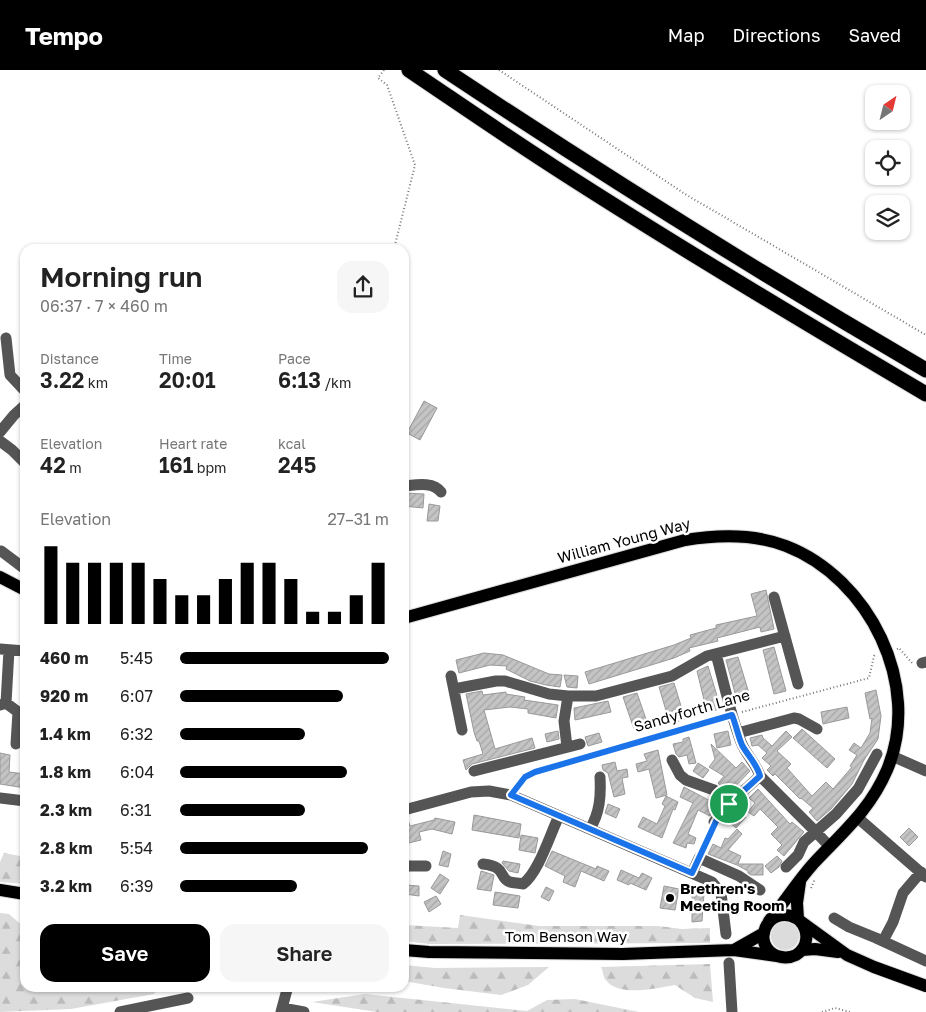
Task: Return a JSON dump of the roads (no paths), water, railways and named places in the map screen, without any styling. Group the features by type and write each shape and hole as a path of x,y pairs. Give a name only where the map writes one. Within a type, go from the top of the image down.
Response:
{"highway":[{"path":"409,70 557,169 676,244 814,329 926,394"},
{"path":"446,70 565,150 685,226 926,370"}],"main road":[{"name":"William Young Way","path":"409,617 685,540 719,537 754,539 784,545 805,554 821,564 841,581 861,604 874,626 889,660 898,690 898,726 892,756 876,792 858,818 812,866 767,927"},
{"path":"0,576 20,587"},
{"path":"800,882 797,903 799,920 806,934 806,941 802,950"},
{"path":"0,890 20,893"},
{"path":"730,955 767,927 776,917 783,915 791,916 843,953 874,967 926,986"},
{"path":"767,927 764,941 767,948 777,956 789,957 802,950 816,948 843,953"},
{"name":"Tom Benson Way","path":"409,950 777,956"}],"street":[{"path":"6,338 10,375 20,386"},
{"path":"0,432 20,409"},
{"path":"0,441 20,458"},
{"path":"409,486 425,484 434,486 441,492"},
{"path":"1,551 20,564"},
{"path":"774,597 798,684"},
{"path":"454,688 505,681 543,693 568,696 596,696 678,673 701,659 716,654 785,636"},
{"path":"16,744 18,712 3,704 4,650 20,651"},
{"path":"716,654 732,715 741,743 747,754 758,768 760,776 830,847"},
{"path":"451,676 462,730"},
{"path":"567,747 564,721 568,696"},
{"path":"738,733 794,718 807,717 817,729"},
{"path":"474,770 580,744"},
{"path":"786,867 798,855 804,842 836,814 858,789 878,754"},
{"path":"892,756 926,771"},
{"path":"672,760 680,775 686,780 714,790 729,804"},
{"path":"714,822 729,804 760,776"},
{"path":"590,829 599,808 601,796 600,777"},
{"path":"409,809 472,792 489,791 511,795 709,880 719,889 722,897 726,934"},
{"path":"0,798 20,800"},
{"path":"483,864 494,865 499,868 505,879 509,882 523,884 528,880 536,866 558,816"},
{"path":"858,818 923,874 903,893 893,922 883,941"},
{"path":"692,873 699,858 739,876 760,890"},
{"path":"409,866 426,866"},
{"path":"834,918 849,927 926,961"},
{"path":"730,955 732,1012"},
{"path":"286,992 281,1010 304,1012"},
{"path":"120,1012 188,998"}],"place":[{"name":"Brethren's Meeting Room","path":"670,898"}]}
